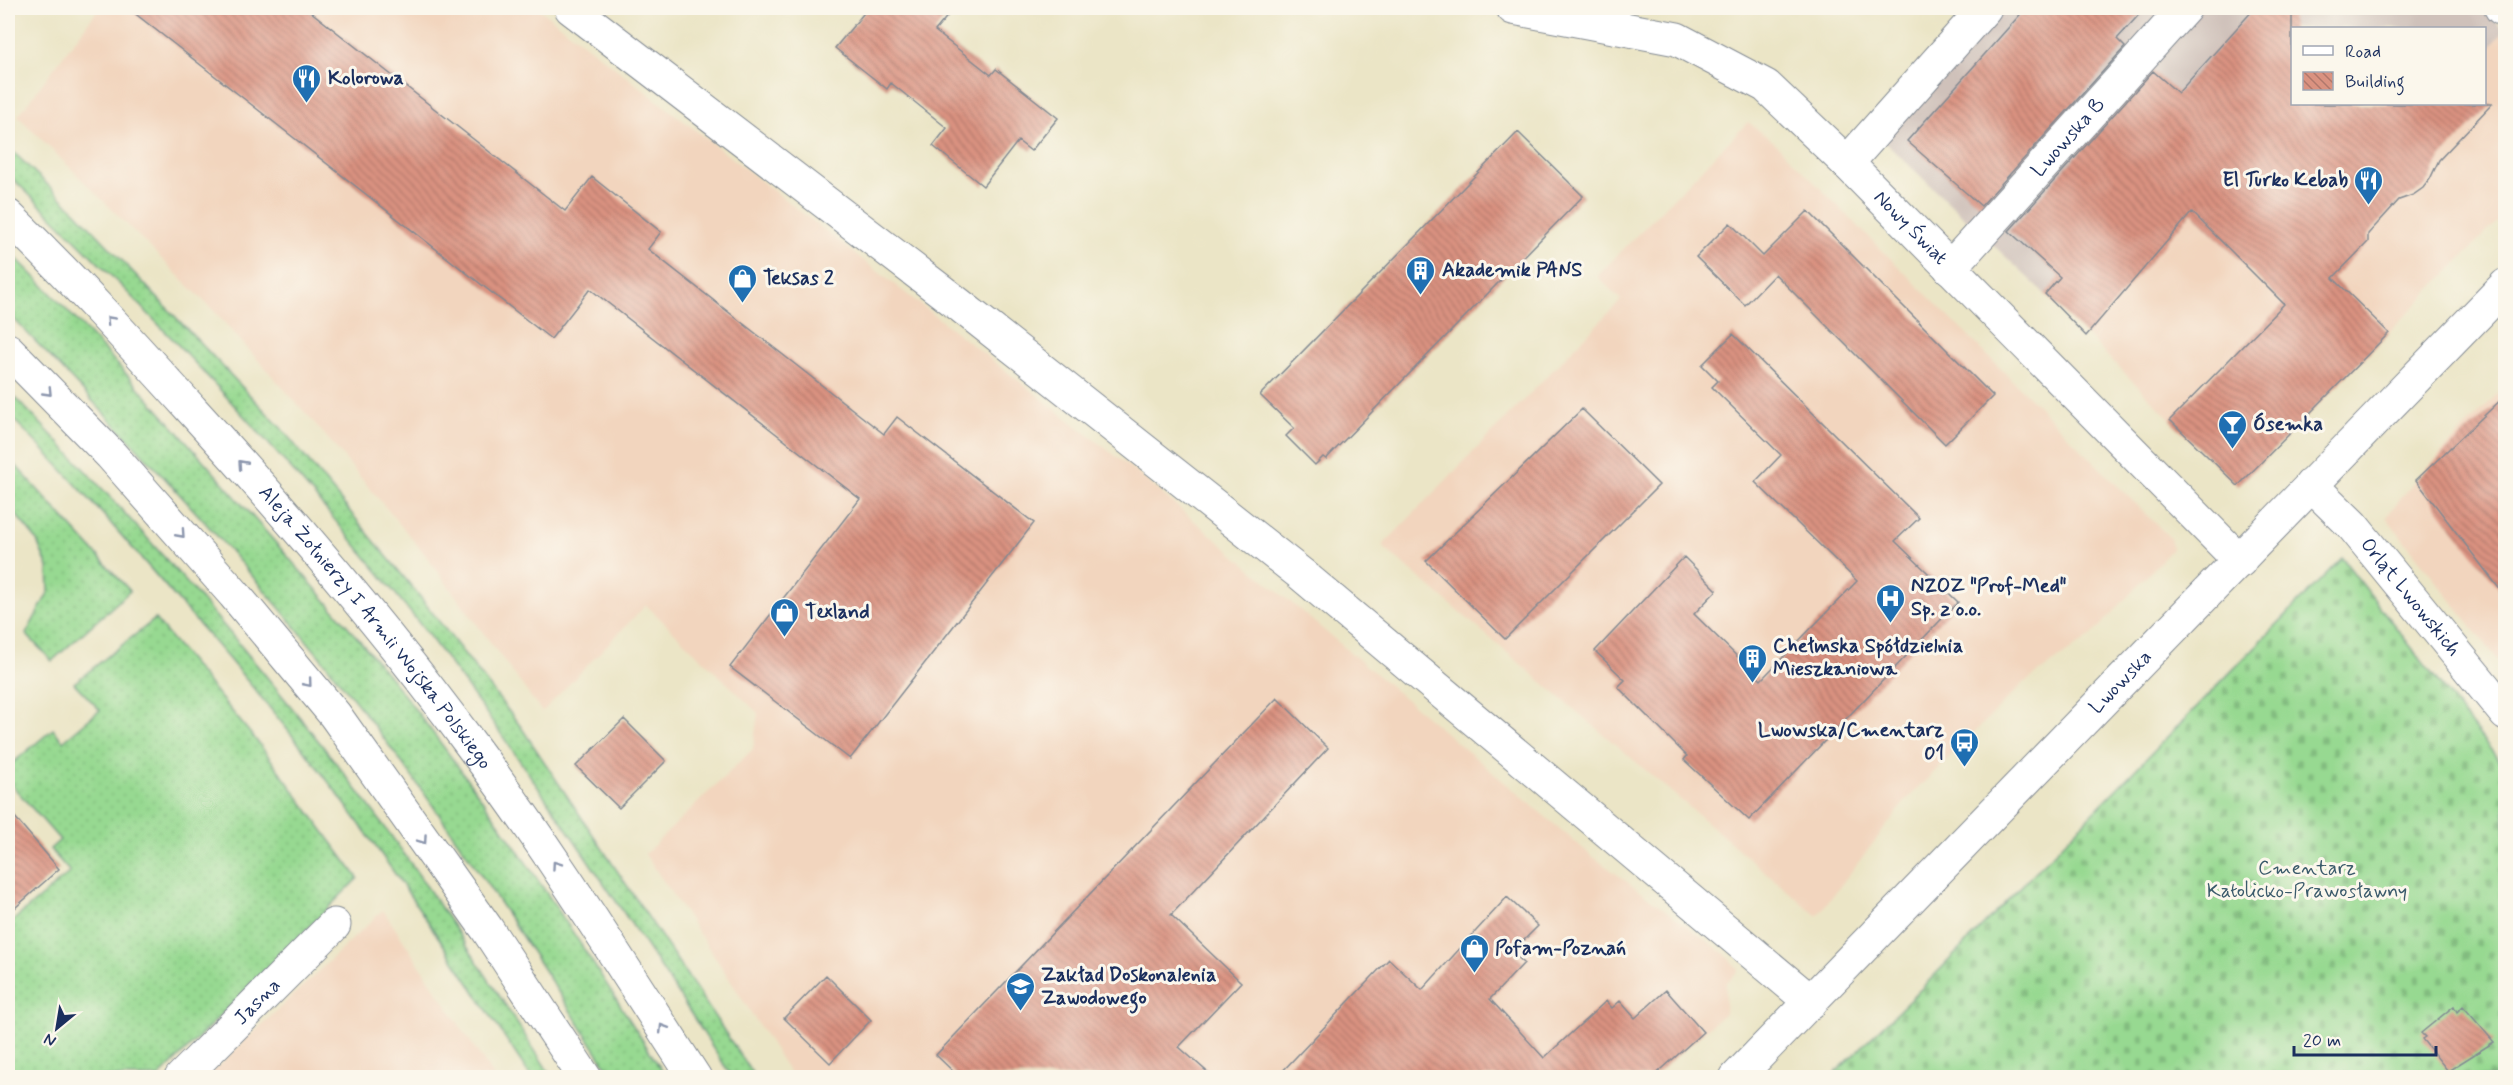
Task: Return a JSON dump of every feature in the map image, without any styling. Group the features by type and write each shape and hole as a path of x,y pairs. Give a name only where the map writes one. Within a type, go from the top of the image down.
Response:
{"street":[{"path":"571,8 957,303 1301,574 1811,1002"},
{"name":"Nowy Świat","path":"1513,8 1677,39 1766,86 1847,163 2240,561"},
{"path":"1847,163 1985,8"},
{"name":"Lwowska B","path":"1950,268 2185,8"},
{"path":"2501,8 2505,11"},
{"name":"Aleja Żołnierzy I Armii Wojska Polskiego","path":"8,216 145,357 248,471 386,634 510,798 625,967 695,1077"},
{"name":"Lwowska","path":"1736,1077 2240,561 2311,484 2505,285"},
{"path":"8,350 111,455 234,594 335,715 488,929 585,1077"},
{"name":"Orląt Lwowskich","path":"2311,484 2352,525 2505,714"},
{"name":"Jasna","path":"181,1077 334,925"}],"shaded area":[{"path":"94,8 538,8 1135,471 1592,856 1725,954 1739,970 1726,983 1725,1013 1653,1077 792,1077 725,972 645,854 753,749 758,713 646,605 542,712 424,553 319,428 215,312 18,116 97,11"},
{"path":"1981,8 2483,8 2505,30 2486,52 2486,27 2291,27 2291,105 2429,105 2345,194 2186,133 2045,294 1871,129"},
{"path":"2505,30 2505,214 2238,486 2045,294 2187,133 2345,194 2429,105 2486,105 2486,51"},
{"path":"1748,122 1774,142 2170,538 2172,549 2090,637 2024,683 1908,798 1817,916 1382,546 1621,300 1597,276"},
{"path":"2505,386 2505,669 2386,517 2416,480"},
{"path":"383,910 494,1077 207,1077"}],"green space":[{"path":"8,147 76,212 281,428 417,593 521,727 755,1077 732,1077 535,783 471,691 403,603 310,491 213,382 112,276 8,174"},
{"path":"8,250 158,410 384,669 520,854 666,1077 613,1077 530,949 415,781 297,628 203,520 8,313"},
{"path":"8,390 149,540 325,749 415,870 552,1077 531,1077 420,910 330,784 247,680 139,555 75,483 8,414"},
{"path":"8,457 130,591 52,661 26,634 49,591 48,567 36,539 8,505"},
{"name":"Cmentarz Katolicko-Prawosławny","path":"2342,558 2505,768 2505,1077 1830,1078 1921,989"},
{"path":"155,619 260,745 358,878 159,1077 8,1077 8,925 70,872 50,849 60,840 11,784 8,787 8,767 53,729 63,741 100,710 74,683"}],"building":[{"path":"128,8 306,8 565,211 592,177 661,232 648,249 884,434 897,417 1034,523 850,759 730,667 860,499 590,289 551,339"},
{"path":"868,8 954,8 935,31 991,75 996,69 1058,118 1031,151 1018,141 983,186 933,146 947,128 891,83 887,89 835,48"},
{"path":"2026,8 2145,8 2117,39 2125,47 1981,206 1907,141"},
{"path":"2255,8 2292,8 2291,105 2492,104 2439,160 2423,188 2399,200 2368,234 2368,242 2333,278 2389,333 2238,486 2170,420 2284,304 2192,212 2086,336 2045,294 2060,277 2009,231 2153,71 2178,93"},
{"name":"Akademik PANS","path":"1518,132 1583,196 1326,459 1323,457 1315,465 1286,436 1294,428 1260,395"},
{"path":"1808,211 1993,396 1945,444 1775,274 1745,305 1696,257 1730,223 1763,256"},
{"name":"Chełmska Spółdzielnia Mieszkaniowa","path":"1733,334 1919,518 1895,541 1958,602 1749,820 1684,760 1687,756 1618,687 1625,680 1595,651 1684,557 1717,590 1694,614 1761,680 1857,581 1755,482 1781,455 1712,387 1718,381 1702,365"},
{"path":"2505,396 2505,596 2416,480"},
{"path":"1582,409 1659,485 1505,639 1426,561"},
{"path":"1277,698 1328,748 1171,915 1241,982 1179,1047 1213,1077 959,1077 936,1055"},
{"path":"624,719 666,761 619,808 576,766"},
{"path":"8,809 59,869 8,914"},
{"path":"1507,897 1538,926 1512,952 1524,963 1490,999 1544,1058 1606,1001 1612,1008 1620,1001 1635,1018 1666,990 1703,1032 1653,1077 1277,1077 1389,959 1422,990"},
{"path":"826,975 871,1020 830,1063 784,1018"},
{"path":"2454,1006 2457,1012 2463,1006 2494,1042 2448,1071 2422,1039 2425,1037 2421,1033"}],"place":[{"name":"Kolorowa","path":"307,104"},
{"name":"El Turko Kebab","path":"2369,206"},
{"name":"Akademik PANS","path":"1421,296"},
{"name":"Teksas 2","path":"742,304"},
{"name":"Ósemka","path":"2232,450"},
{"name":"NZOZ \"Prof-Med\" Sp. z o.o.","path":"1890,624"},
{"name":"Texland","path":"784,638"},
{"name":"Chełmska Spółdzielnia Mieszkaniowa","path":"1752,684"},
{"name":"Lwowska/Cmentarz 01","path":"1965,768"},
{"name":"Pofam-Poznań","path":"1474,974"},
{"name":"Zakład Doskonalenia Zawodowego","path":"1020,1012"}]}
